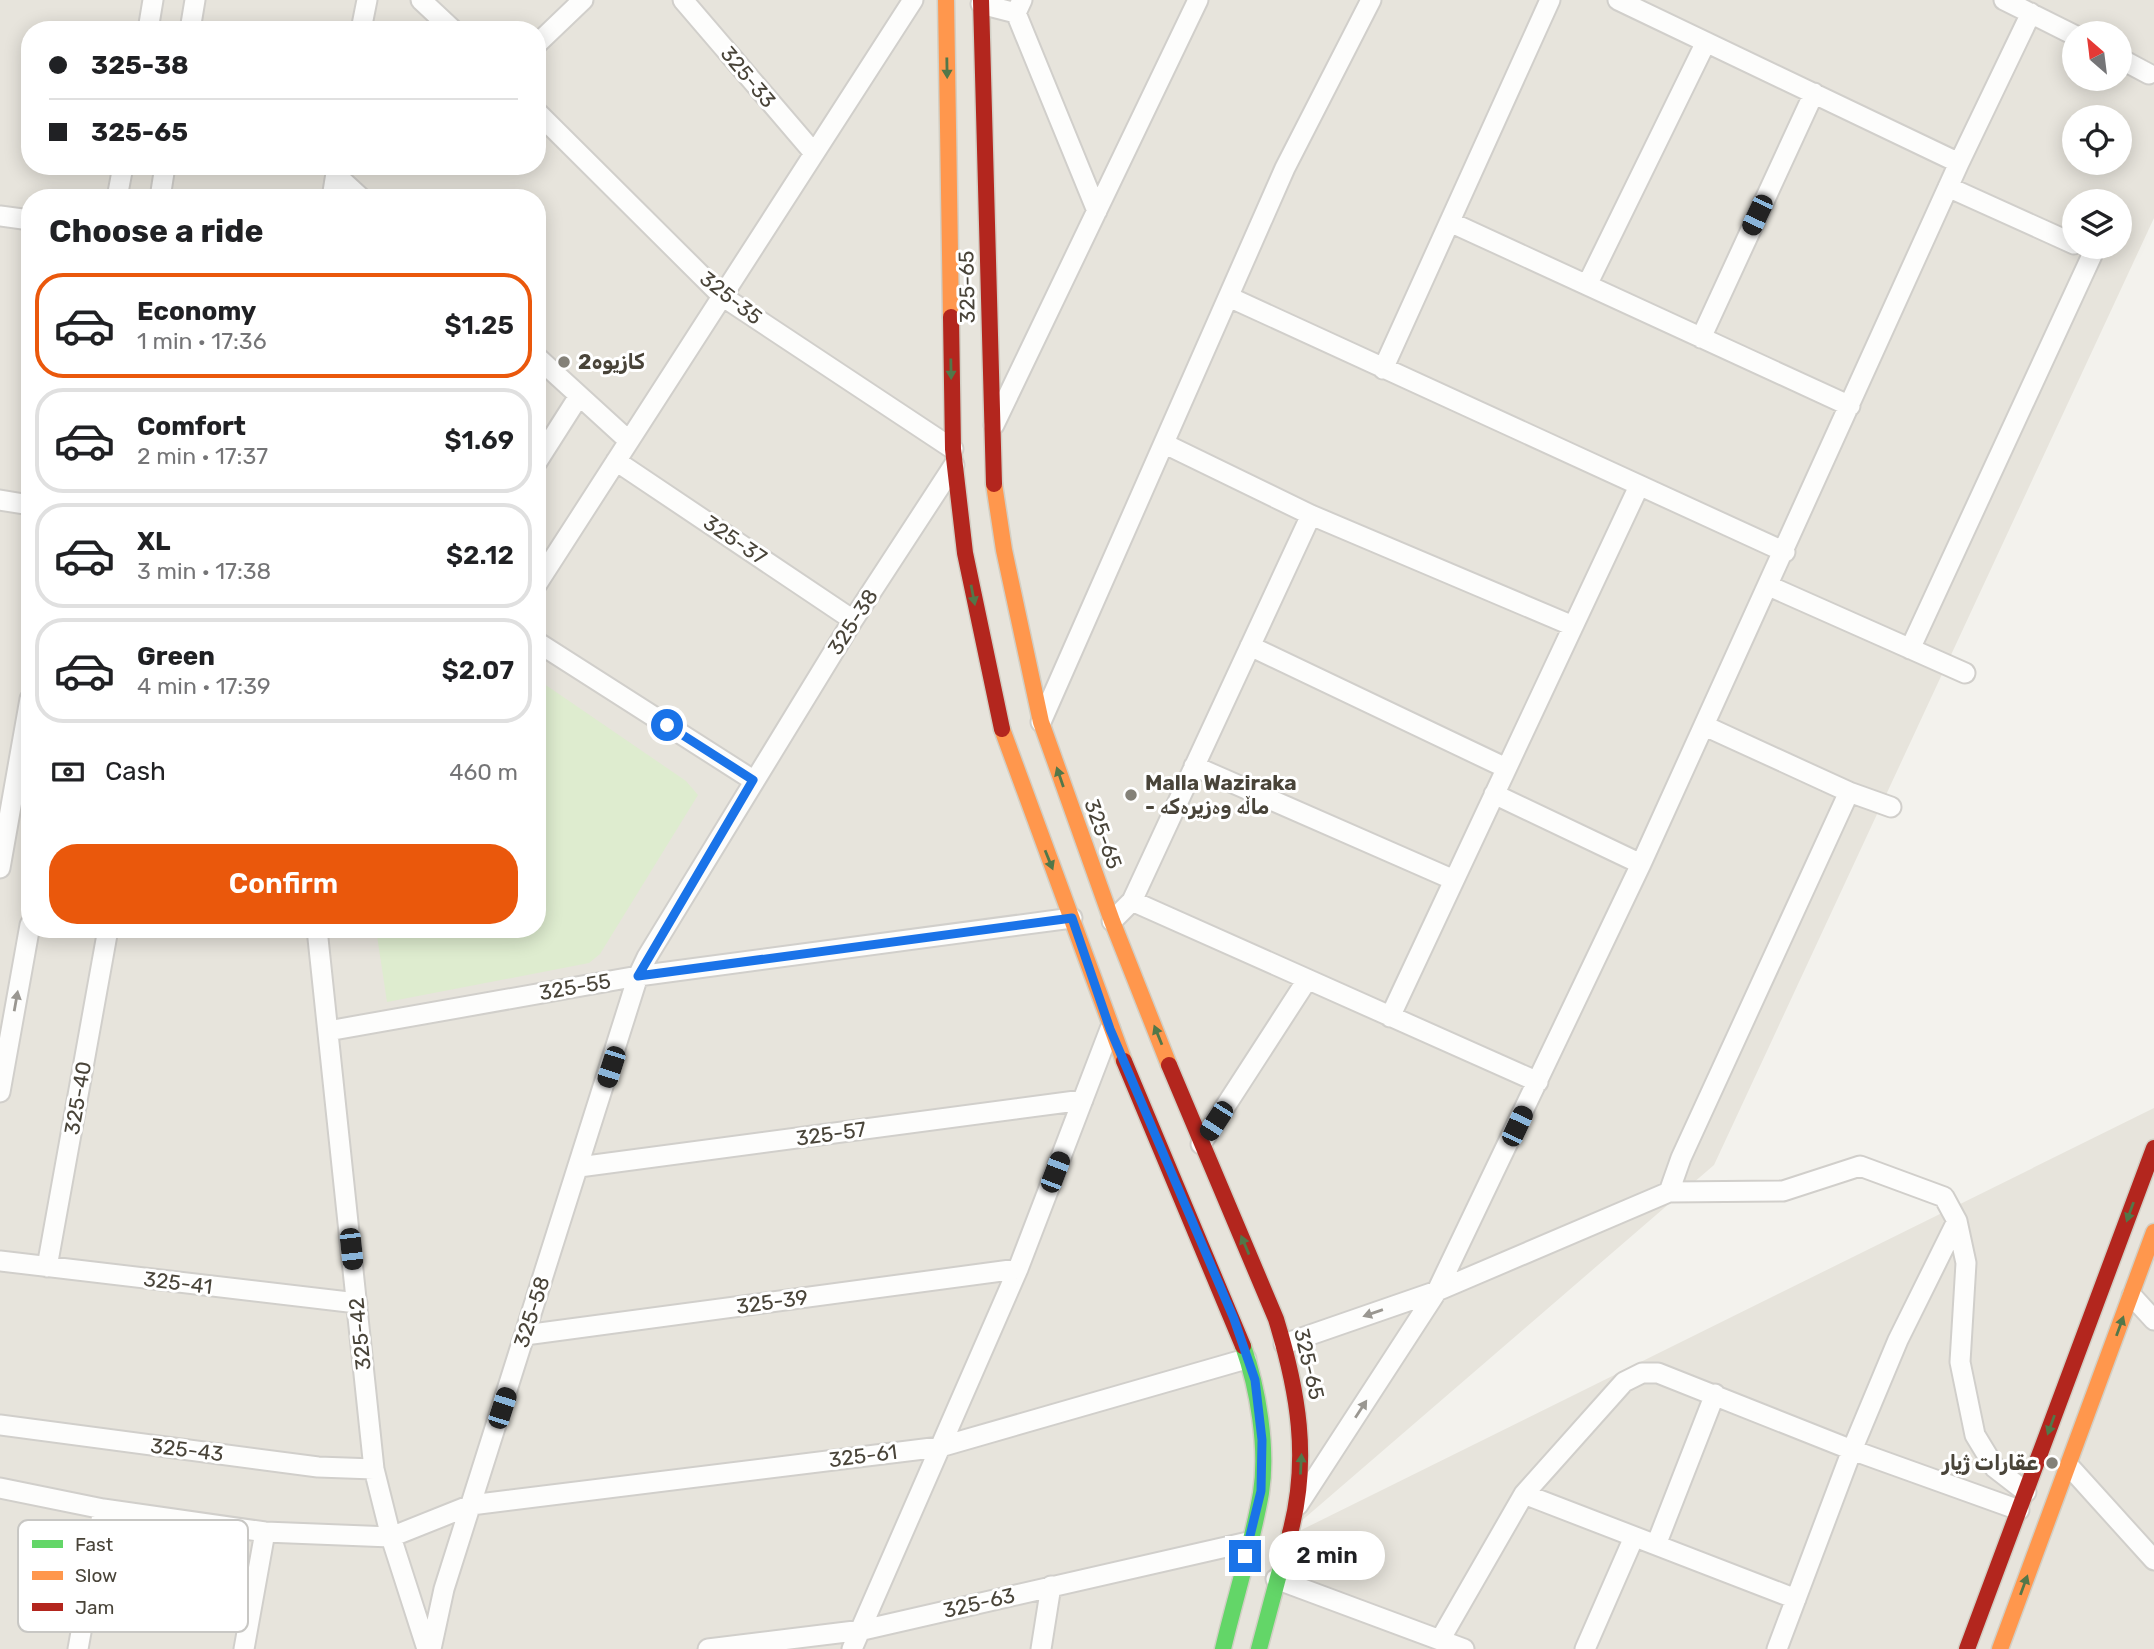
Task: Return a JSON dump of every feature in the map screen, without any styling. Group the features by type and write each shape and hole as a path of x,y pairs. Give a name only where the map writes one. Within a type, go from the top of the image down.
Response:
{"street":[{"path":"150,21 153,0"},
{"path":"192,21 195,0"},
{"path":"363,21 367,0"},
{"path":"421,0 443,21"},
{"path":"546,35 583,0"},
{"name":"325-33","path":"683,0 814,153"},
{"path":"546,569 912,0"},
{"name":"325-65","path":"946,0 954,457 965,553 1002,729 1052,812 1112,921 1284,1344 1300,1421 1302,1461 1297,1507 1259,1649"},
{"path":"992,429 1198,0"},
{"path":"1041,722 1285,168 1371,0"},
{"path":"1382,369 1550,0"},
{"path":"1618,0 1959,163"},
{"path":"2004,0 2062,29"},
{"path":"981,2 1019,6 1097,211"},
{"name":"325-65","path":"981,2 992,429 998,515 1041,722 1052,812 1072,918 1110,1029 1234,1319 1255,1380 1262,1440 1261,1491 1223,1649"},
{"path":"1297,1507 1437,1292 1641,864 1785,552 1948,187 2031,13"},
{"path":"1587,285 1706,42"},
{"path":"2132,65 2149,74"},
{"path":"1701,338 1814,93"},
{"name":"325-35","path":"546,121 722,296 954,457"},
{"path":"340,175 353,189"},
{"path":"1948,187 2062,239"},
{"path":"0,216 21,219"},
{"path":"1450,222 1850,407"},
{"path":"1910,649 2090,259"},
{"path":"1229,297 1785,552"},
{"path":"546,365 629,441"},
{"path":"546,447 579,396"},
{"path":"1165,444 1311,515 1573,626"},
{"name":"325-38","path":"638,976 753,780 954,457"},
{"name":"325-37","path":"616,461 853,620"},
{"path":"1390,1017 1639,486"},
{"path":"0,500 21,504"},
{"path":"1112,921 1132,901 1311,515"},
{"path":"1769,586 1965,673"},
{"path":"1250,646 1506,768"},
{"path":"546,648 753,780"},
{"path":"1705,726 1849,792 1891,807"},
{"path":"0,868 5,815 21,741"},
{"path":"1194,766 1454,880"},
{"path":"1669,1192 1681,1158 1849,792"},
{"path":"1494,794 1641,864"},
{"path":"1132,901 1538,1082"},
{"name":"325-55","path":"328,1031 638,976 1072,918"},
{"path":"1,1080 28,938"},
{"name":"325-40","path":"47,1267 106,938"},
{"name":"325-42","path":"318,938 374,1469 391,1538 429,1649"},
{"name":"325-58","path":"429,1649 444,1589 638,976"},
{"path":"1201,1144 1307,979"},
{"path":"852,1649 863,1630 1018,1269 1110,1029"},
{"name":"325-57","path":"579,1167 1083,1100"},
{"path":"1967,1649 2154,1148"},
{"path":"1284,1344 1437,1292 1669,1192 1783,1191 1860,1166 1944,1197 1957,1221 1966,1263 1960,1362 1975,1434 1995,1468 2022,1501"},
{"path":"1777,1649 1852,1450 1898,1340 1957,1221"},
{"path":"2003,1647 2154,1232"},
{"name":"325-41","path":"0,1261 357,1303"},
{"name":"325-39","path":"525,1335 1018,1269"},
{"path":"2132,1296 2154,1320"},
{"name":"325-61","path":"391,1538 471,1505 940,1447 1246,1359"},
{"path":"2075,1359 2104,1370"},
{"path":"1440,1640 1524,1494 1624,1382 1642,1373 1658,1373 1852,1450 2022,1501"},
{"path":"1656,1545 1715,1394"},
{"name":"325-43","path":"0,1425 318,1467 374,1469"},
{"path":"2069,1466 2154,1560"},
{"path":"0,1488 184,1520"},
{"path":"1524,1494 1796,1599"},
{"path":"101,1520 103,1508"},
{"path":"248,1529 391,1538"},
{"path":"248,1627 265,1532"},
{"path":"1585,1649 1634,1537"},
{"name":"325-63","path":"708,1649 863,1630 1248,1542"},
{"path":"1276,1579 1464,1649"},
{"path":"1041,1649 1051,1586"}],"shaded area":[{"path":"0,0 2154,0 2154,218 1714,1165 1277,1542 2154,1108 2154,1649 0,1649"}],"green space":[{"path":"546,685 686,781 698,795 600,954 589,963 387,1002 377,938 546,938"}],"traffic: fast":[{"path":"1223,1649 1253,1532 1263,1475 1260,1418 1243,1346"},
{"path":"1259,1649 1290,1533"}],"traffic: slow":[{"path":"946,0 951,317"},
{"path":"994,484 1004,550 1041,722 1112,921 1169,1065"},
{"path":"1002,729 1124,1061"},
{"path":"2000,1649 2154,1232"}],"traffic: jam":[{"path":"981,0 994,484"},
{"path":"951,317 953,449 965,553 1002,729"},
{"path":"1124,1061 1243,1346"},
{"path":"1169,1065 1276,1319 1284,1346 1299,1425 1300,1452 1296,1506 1290,1533"},
{"path":"1967,1649 2154,1148"}],"place":[{"name":"كازيوه2","path":"564,362"},
{"name":"Malla Waziraka - ماڵە وەزیرەکە","path":"1131,795"},
{"name":"عقارات ژیار","path":"2052,1463"}],"route":[{"path":"667,725 753,780 638,976 1072,918 1110,1029 1234,1319 1255,1380 1262,1440 1261,1491 1245,1556"}]}
